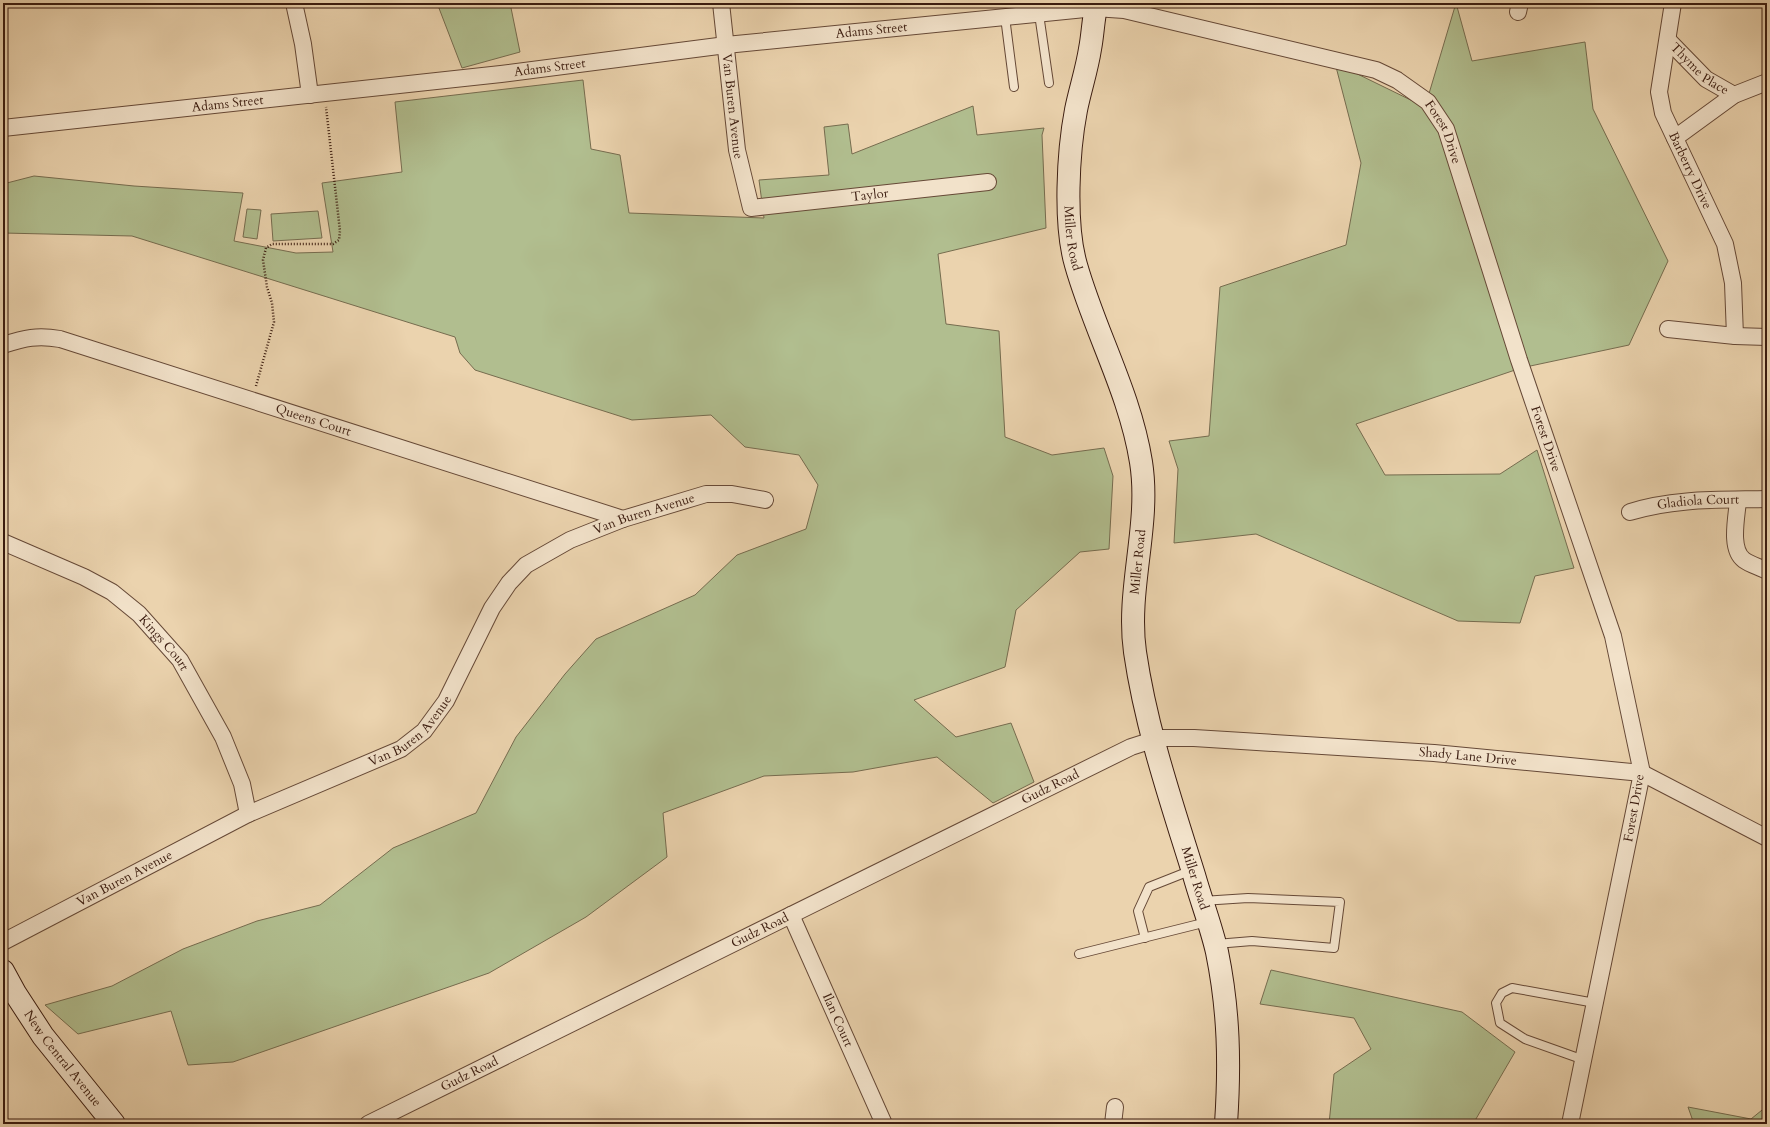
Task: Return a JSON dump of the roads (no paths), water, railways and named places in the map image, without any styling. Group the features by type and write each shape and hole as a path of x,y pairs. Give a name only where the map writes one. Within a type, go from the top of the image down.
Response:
{"street":[{"path":"294,3 303,44 317,94"},
{"name":"Van Buren Avenue","path":"721,3 737,150 751,208"},
{"name":"Barberry Drive","path":"1673,3 1659,92 1663,114 1725,244 1733,282 1735,336"},
{"name":"Adams Street","path":"3,128 501,74 726,45 1039,14 1096,6"},
{"name":"Miller Road","path":"1096,6 1090,49 1072,131 1069,174 1070,224 1077,268 1087,301 1130,412 1141,463 1144,501 1134,604 1134,648 1145,710 1153,740 1215,944 1225,998 1229,1070 1226,1124"},
{"name":"Forest Drive","path":"1096,6 1132,12 1376,70 1397,80 1428,102 1446,129 1519,360 1613,636 1642,773 1570,1124"},
{"name":"Thyme Place","path":"1668,40 1706,79 1734,95"},
{"path":"1675,138 1734,95 1767,82"},
{"name":"Taylor","path":"751,208 988,182"},
{"path":"1668,329 1735,336 1767,337"},
{"name":"Queens Court","path":"3,345 27,337 43,336 60,339 623,519"},
{"name":"Van Buren Avenue","path":"3,942 248,814 401,749 424,731 446,701 492,608 509,583 526,565 570,540 623,519 706,494 732,494 765,500"},
{"name":"Gladiola Court","path":"1630,512 1649,506 1687,500 1767,499"},
{"path":"1738,500 1735,534 1736,546 1743,559 1767,571"},
{"name":"Kings Court","path":"3,542 84,576 112,592 139,614 180,660 219,730 242,784 248,814"},
{"name":"Shady Lane Drive","path":"1153,740 1159,738 1194,738 1434,753 1642,773 1767,838"},
{"name":"Gudz Road","path":"368,1124 1131,747 1153,740"},
{"name":"Ilan Court","path":"791,915 884,1124"},
{"name":"New Central Avenue","path":"3,971 15,993 43,1036 114,1124"},
{"path":"1114,1124 1116,1107"}],"lane":[{"path":"1039,14 1049,83"},
{"path":"1005,17 1014,87"},
{"path":"1145,938 1138,911 1149,887 1192,870"},
{"path":"1202,902 1248,898 1340,902 1334,948 1252,941 1215,944"},
{"path":"1079,954 1208,922"},
{"path":"1584,1060 1525,1039 1500,1023 1496,1003 1502,993 1512,988 1595,1003"}]}
